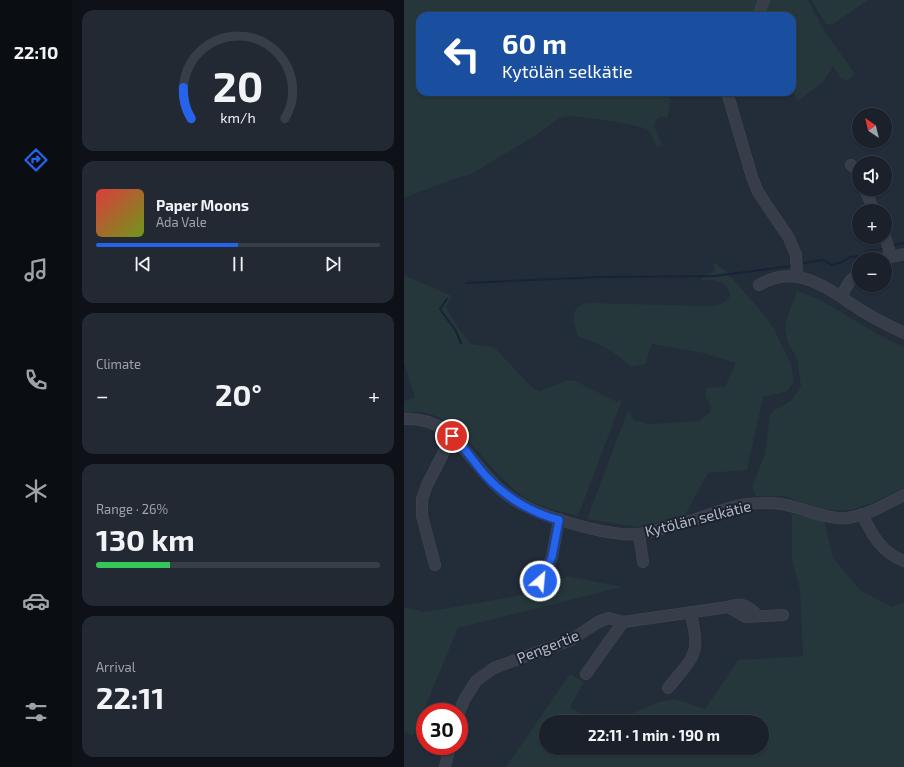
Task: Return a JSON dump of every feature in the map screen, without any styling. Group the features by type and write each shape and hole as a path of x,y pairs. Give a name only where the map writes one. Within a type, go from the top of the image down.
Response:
{"street":[{"path":"760,12 764,0"},
{"path":"728,96 752,177 758,192 789,238 796,255 797,277"},
{"path":"892,257 904,254"},
{"path":"759,285 777,276 797,277 811,280 841,296 869,316 904,333"},
{"path":"841,296 852,279"},
{"name":"Kytölän selkätie","path":"404,419 418,419 437,424 462,445 486,476 502,491 524,506 548,517 604,530 639,534 745,504 785,504 836,518 862,514 904,495"},
{"path":"435,566 422,516 422,499 448,440 452,436"},
{"path":"862,514 870,530 882,548 904,561"},
{"path":"540,581 552,557 559,520"},
{"path":"639,534 643,562"},
{"name":"Pengertie","path":"463,703 476,681 494,668 571,640 598,622 609,618 623,622 728,607 741,616 746,617 757,615 783,615"},
{"path":"668,688 690,660 696,646 696,634 690,612"},
{"path":"586,674 623,622"},
{"path":"445,767 448,755"}],"shaded area":[{"path":"404,0 758,0 753,12 416,12 416,96 668,96 671,101 667,118 661,116 656,120 654,126 662,145 657,148 652,135 646,129 641,127 585,117 569,116 560,118 533,137 470,175 459,177 404,198"},
{"path":"768,0 808,0 823,29 855,74 847,81 841,78 833,66 823,82 798,101 795,96 796,12 764,12"},
{"path":"811,0 868,0 832,25 826,24"},
{"path":"715,263 725,270 765,316 775,331 791,364 794,382 787,391 763,397 747,470 708,473 684,517 638,527 587,519 628,410 634,420 648,424 699,421 711,411 709,402 705,397 706,388 725,387 736,363 703,353 652,344 645,364 630,367 619,356 606,348 578,336 574,325 575,311 578,307 588,303 709,306 721,304 730,295 726,286 723,283 711,280 701,280 707,274 715,271 713,264"},
{"path":"404,275 452,296 446,307 458,328 471,344 494,347 533,388 540,391 567,380 575,381 615,401 622,400 578,516 543,507 524,497 511,487 464,436 451,425 437,417 422,412 404,413 404,401 415,398 404,362"},
{"path":"797,291 825,303 877,334 904,347 904,488 872,503 851,510 824,510 784,496 756,496 752,487 765,454 770,415 775,410 792,400 801,386 797,359 788,342 785,330 787,318"},
{"path":"792,514 824,520 833,558 860,590 892,607 904,602 904,767 506,767 539,719 539,755 769,755 769,715 621,715 633,713 659,702 675,699 705,709 738,660 803,656 800,589 792,559"},
{"path":"567,576 622,587 458,628 427,703 416,703 416,729 413,736 404,732 404,607 425,612 540,592"},
{"path":"570,674 584,682 570,707 583,715 542,715"}],"waterway":[{"path":"894,245 904,243"},
{"path":"804,263 823,260 832,265 842,262 850,257 859,256 867,251 882,249"},
{"path":"466,283 600,277 715,276 791,266"},
{"path":"447,299 440,309 456,331 461,343"}],"route":[{"path":"452,436 462,445 486,476 502,491 524,506 548,517 559,520 556,544 552,557 540,581"}]}
